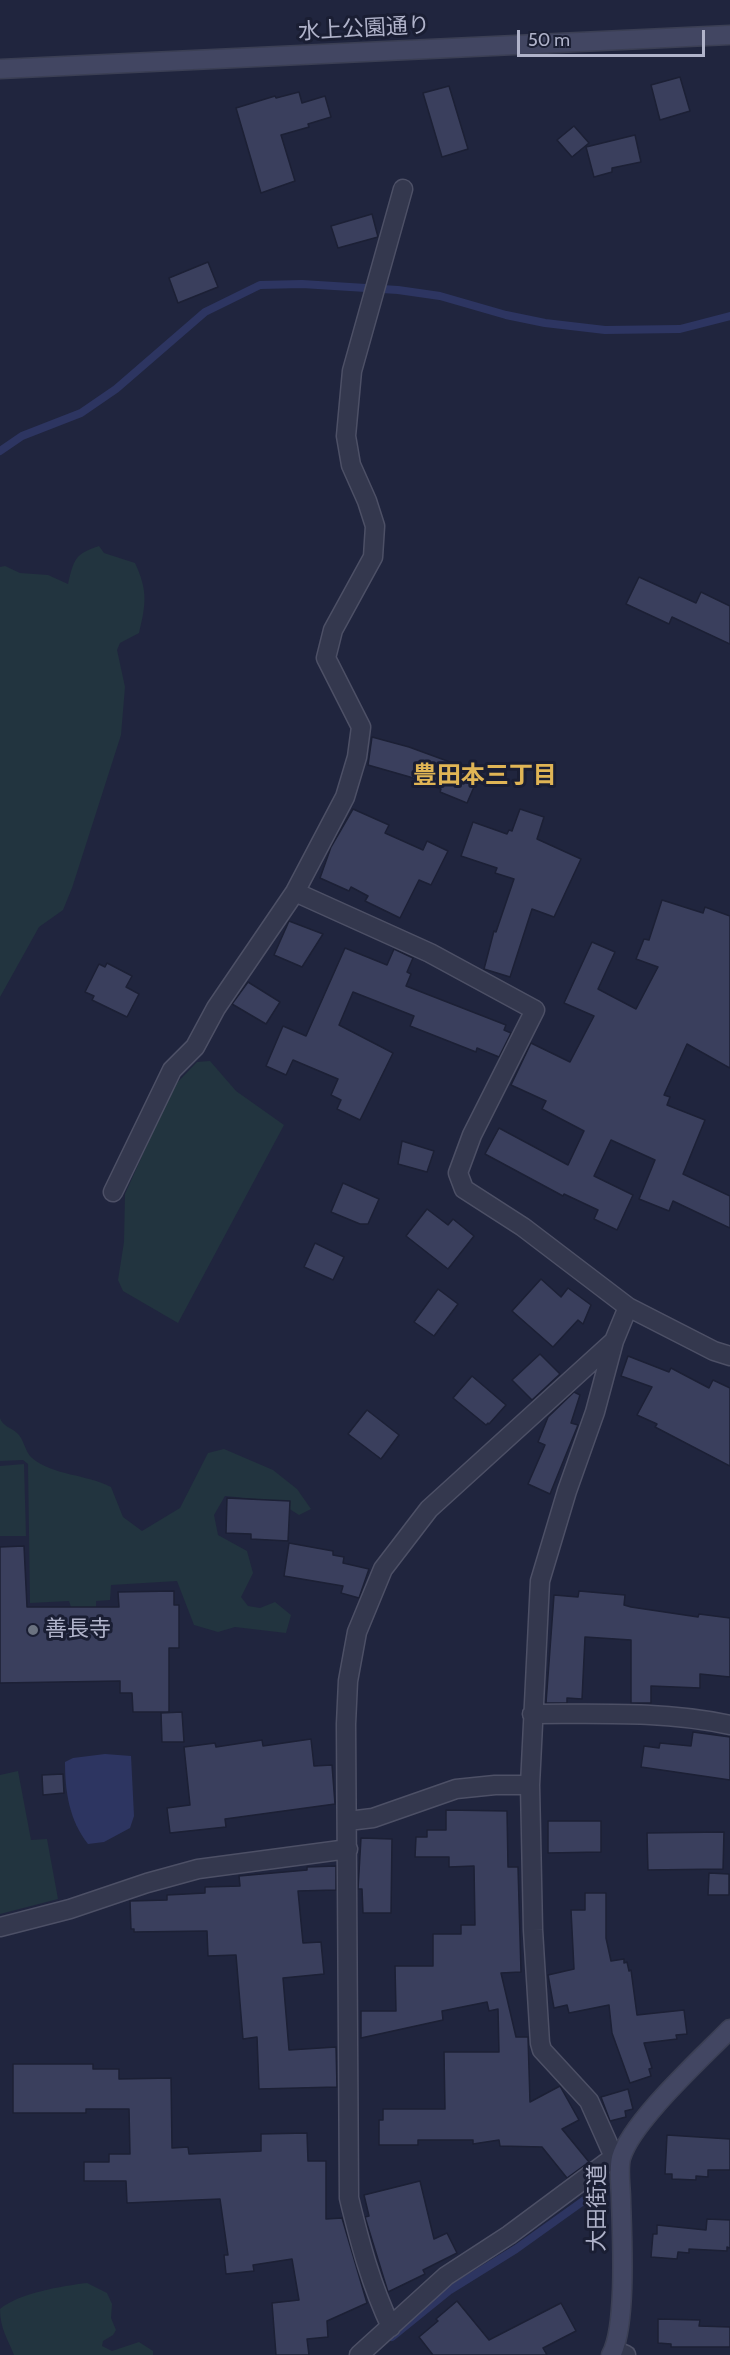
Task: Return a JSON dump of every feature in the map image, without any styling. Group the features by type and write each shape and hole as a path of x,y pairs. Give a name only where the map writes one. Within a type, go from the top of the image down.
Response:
{"street":[{"name":"水上公園通り","path":"0,69 730,35"},
{"path":"113,1192 172,1070 195,1047 216,1008 296,892 345,797 357,757 361,727 326,658 333,630 373,557 375,526 351,465 346,436 351,371 403,189"},
{"path":"296,892 430,953 535,1010 472,1135 458,1173 464,1189 523,1227 628,1307 714,1352 730,1356"},
{"path":"359,2355 446,2276 509,2235 617,2158 589,2100 542,2050 540,2043 533,1920 530,1785 540,1581 567,1491 595,1412 614,1341 628,1307"},
{"path":"391,2327 367,2269 350,2198 346,1724 348,1681 357,1632 383,1569 429,1509 614,1341"},
{"path":"532,1714 636,1714 704,1719 730,1725"},
{"path":"348,1821 374,1818 456,1789 495,1785 530,1785"},
{"path":"0,1928 198,1869 348,1850"},
{"name":"大田街道","path":"617,2353 623,2252 617,2158 639,2124 730,2029"}],"shaded area":[{"path":"99,546 104,553 135,563 144,590 139,633 120,643 117,650 125,687 121,735 63,910 39,927 0,997 0,567 5,566 20,573 48,575 68,584 76,559 84,552"},
{"path":"210,1061 236,1091 284,1125 178,1323 123,1291 118,1280 124,1242 125,1194 173,1087 197,1062"},
{"path":"0,1418 19,1436 32,1458 41,1464 111,1487 123,1517 142,1531 180,1508 208,1453 224,1449 273,1470 297,1489 311,1509 299,1515 277,1501 225,1496 214,1515 218,1535 247,1551 253,1573 241,1597 248,1606 260,1608 275,1602 291,1615 286,1633 235,1627 218,1632 194,1625 177,1581 111,1585 110,1600 96,1601 96,1609 72,1610 69,1601 30,1603 28,1464 23,1460 0,1461"},
{"path":"24,1464 26,1536 0,1536 0,1466"},
{"path":"18,1771 31,1840 47,1839 58,1899 0,1914 0,1775"},
{"path":"87,2283 107,2293 112,2304 111,2318 116,2330 113,2335 103,2341 102,2346 112,2351 139,2342 153,2351 153,2355 14,2355 3,2328 0,2309 8,2303 29,2295 53,2288"}],"water":[{"path":"105,1754 131,1756 134,1816 130,1828 104,1842 88,1844 76,1825 69,1805 65,1762 73,1758"}],"building":[{"path":"680,77 690,111 660,120 651,85"},
{"path":"449,86 468,149 442,157 423,93"},
{"path":"299,92 302,103 325,96 331,117 308,124 309,127 281,135 295,181 261,193 236,108 275,96 276,98"},
{"path":"574,126 589,143 572,157 557,140"},
{"path":"635,135 641,162 612,168 612,172 594,177 586,147"},
{"path":"372,214 378,237 338,248 331,226"},
{"path":"208,262 218,287 178,303 169,278"},
{"path":"639,577 696,603 701,592 730,606 730,644 672,617 669,624 626,604"},
{"path":"372,737 409,747 480,773 467,803 440,792 441,789 410,777 368,765"},
{"path":"353,809 389,825 385,833 423,850 427,841 448,851 431,885 419,880 400,918 365,901 368,896 351,887 349,891 320,878 331,847"},
{"path":"520,809 544,817 537,839 581,859 554,917 532,909 510,977 484,969 494,931 496,932 514,879 495,873 497,868 461,856 473,822 507,834 509,830 512,831"},
{"path":"662,900 703,913 705,907 730,916 730,1068 687,1044 664,1095 670,1097 667,1105 705,1120 683,1174 730,1196 730,1228 673,1201 669,1211 639,1199 655,1160 611,1140 594,1176 633,1195 617,1230 594,1219 598,1210 564,1194 563,1196 485,1154 499,1128 568,1165 584,1131 542,1109 546,1101 511,1085 531,1043 570,1062 594,1016 564,1003 592,942 615,952 598,989 636,1009 658,967 636,959 644,939 649,940"},
{"path":"289,921 323,934 302,967 274,955"},
{"path":"345,948 387,965 394,949 413,958 407,972 411,974 406,986 506,1025 504,1030 511,1033 499,1057 477,1048 476,1052 410,1026 414,1016 353,992 339,1025 393,1053 360,1120 337,1109 341,1100 331,1095 338,1079 293,1060 286,1075 266,1066 283,1026 306,1036"},
{"path":"107,963 132,976 126,987 139,994 127,1017 92,1000 94,996 85,992 99,964 105,967"},
{"path":"248,982 280,1002 266,1024 232,1004"},
{"path":"402,1141 434,1151 427,1172 398,1164"},
{"path":"343,1183 379,1199 368,1224 360,1224 331,1212"},
{"path":"427,1209 448,1225 453,1219 474,1236 448,1269 406,1236"},
{"path":"315,1243 344,1257 333,1280 304,1267"},
{"path":"541,1279 561,1297 568,1288 591,1305 583,1324 578,1320 553,1347 512,1311"},
{"path":"438,1289 458,1304 434,1336 414,1322"},
{"path":"540,1354 560,1374 532,1400 512,1380"},
{"path":"628,1356 669,1372 671,1368 709,1388 713,1380 730,1388 730,1466 655,1427 657,1424 637,1415 652,1387 621,1376"},
{"path":"472,1376 506,1405 486,1425 453,1398"},
{"path":"574,1392 580,1395 571,1423 578,1425 550,1494 528,1484 545,1445 538,1442 548,1417"},
{"path":"367,1410 399,1435 381,1459 348,1434"},
{"path":"227,1498 290,1501 288,1541 251,1539 251,1534 226,1533"},
{"path":"289,1543 333,1551 333,1555 344,1557 343,1563 369,1569 359,1598 341,1593 343,1586 284,1576"},
{"name":"善長寺","path":"24,1546 27,1607 119,1607 118,1592 174,1591 174,1605 179,1605 179,1648 169,1648 169,1712 133,1712 132,1693 120,1693 120,1681 0,1683 0,1547"},
{"path":"579,1591 625,1595 624,1605 631,1607 698,1617 699,1614 730,1618 730,1677 700,1674 700,1688 651,1686 651,1703 631,1703 631,1640 585,1637 582,1699 567,1698 567,1703 546,1703 554,1595 578,1597"},
{"path":"182,1712 184,1742 162,1742 161,1713"},
{"path":"693,1732 730,1737 730,1780 641,1767 644,1746 659,1748 660,1743 691,1746"},
{"path":"311,1739 314,1766 332,1765 335,1804 225,1819 226,1827 170,1833 167,1808 190,1805 184,1747 215,1743 216,1747 262,1740 263,1746"},
{"path":"63,1774 64,1793 43,1795 42,1775"},
{"path":"446,1810 507,1811 508,1867 518,1867 521,1972 501,1973 516,2037 528,2037 530,2102 560,2086 579,2120 562,2129 589,2162 567,2178 542,2147 500,2146 499,2140 473,2144 473,2140 418,2140 418,2145 379,2145 379,2120 383,2120 383,2109 445,2109 444,2052 499,2052 498,2009 489,2011 487,2002 442,2011 443,2020 361,2038 361,2011 396,2011 395,1966 433,1966 433,1934 461,1934 461,1925 475,1925 474,1866 449,1867 449,1857 415,1857 416,1837 427,1837 427,1830 446,1830"},
{"path":"548,1821 601,1821 601,1852 548,1853"},
{"path":"724,1832 723,1869 648,1870 647,1833"},
{"path":"361,1838 392,1839 391,1913 363,1913 362,1889 358,1889"},
{"path":"336,1866 336,1890 298,1891 303,1943 321,1942 324,1974 283,1978 289,2050 336,2047 337,2087 259,2089 257,2037 243,2039 236,1955 208,1956 207,1931 134,1932 134,1929 131,1929 130,1901 167,1900 167,1895 205,1893 205,1887 240,1886 239,1876 307,1870 307,1867"},
{"path":"709,1873 729,1874 729,1895 708,1895"},
{"path":"585,1893 606,1893 606,1938 611,1961 624,1959 629,1971 631,1970 637,2015 684,2010 687,2034 676,2035 677,2039 644,2043 652,2068 649,2069 651,2076 630,2083 612,2033 609,2005 569,2013 567,2005 554,2008 548,1975 574,1969 571,1910 585,1910"},
{"path":"13,2064 93,2064 93,2069 119,2069 119,2079 171,2078 172,2148 188,2147 189,2154 261,2151 261,2134 307,2133 308,2161 326,2161 326,2219 342,2218 367,2303 327,2321 328,2337 307,2339 309,2355 276,2355 272,2303 299,2300 292,2259 253,2265 254,2271 226,2274 224,2255 228,2255 220,2199 127,2203 126,2181 84,2181 84,2162 109,2162 109,2154 130,2154 129,2109 86,2109 86,2113 13,2113"},
{"path":"628,2089 633,2109 625,2111 626,2117 610,2121 601,2097"},
{"path":"667,2135 730,2139 730,2170 708,2170 708,2177 696,2176 696,2180 672,2179 672,2174 665,2174"},
{"path":"420,2181 434,2239 447,2233 457,2253 423,2270 425,2274 388,2292 365,2217 369,2216 364,2195"},
{"path":"707,2219 730,2220 730,2248 727,2247 727,2251 689,2249 689,2253 678,2252 677,2259 651,2257 653,2234 657,2234 657,2225 706,2230"},
{"path":"457,2301 489,2340 561,2303 576,2331 543,2348 547,2355 433,2355 419,2337"},
{"path":"658,2319 700,2320 699,2326 730,2327 730,2347 671,2347 671,2344 658,2343"}],"waterway":[{"path":"0,451 22,436 81,413 116,389 205,312 260,285 302,284 398,290 440,296 506,315 545,323 605,330 680,329 730,316"},
{"path":"392,2337 450,2290 516,2249 600,2189"}],"place":[{"name":"善長寺","path":"33,1630"}],"district":[{"name":"豊田本三丁目","path":"485,776"}]}
